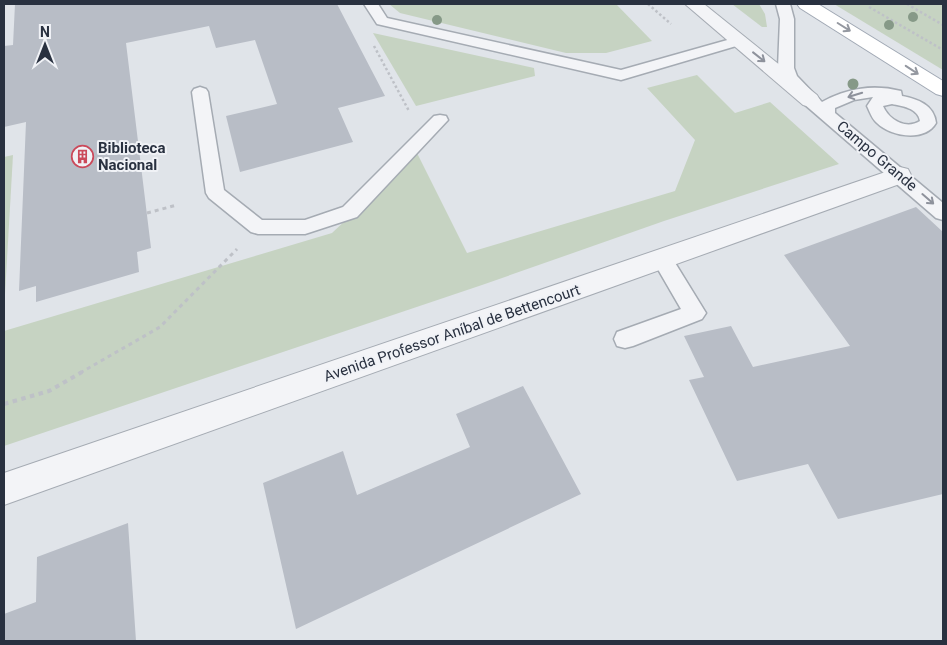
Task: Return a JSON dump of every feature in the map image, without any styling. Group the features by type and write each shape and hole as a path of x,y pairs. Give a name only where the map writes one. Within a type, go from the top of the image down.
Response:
{"main road":[{"path":"806,4 943,90"}],"street":[{"name":"Campo Grande","path":"694,4 810,100"},
{"name":"Avenida Professor Aníbal de Bettencourt","path":"4,489 900,175"}],"lane":[{"path":"371,4 382,21 621,75 738,41"},
{"name":"Campo Grande","path":"783,4 787,19 786,68 790,78 810,100 943,213"},
{"path":"200,92 215,193 258,227 305,227 350,212 440,120"},
{"path":"827,115 827,106 833,102 862,93 894,94 918,106"},
{"path":"625,339 695,313 662,259"}],"path":[{"path":"648,4 674,26"},
{"path":"865,4 943,50"},
{"path":"907,4 943,25"},
{"path":"374,45 423,137"},
{"path":"147,213 177,205"},
{"path":"4,404 49,391 160,327 258,227"}],"green space":[{"path":"389,4 616,4 652,41 606,53 566,53 400,13"},
{"path":"732,4 759,4 765,14 767,27 762,27"},
{"path":"834,4 943,4 943,70"},
{"path":"373,33 534,68 535,76 416,106"},
{"path":"697,75 735,113 770,102 839,164 664,221 482,285 4,446 4,331 332,233 417,153 467,253 675,191 695,140 647,88"},
{"path":"13,155 4,312 4,157"}],"building":[{"name":"Biblioteca Nacional","path":"15,4 337,4 385,96 338,108 353,142 240,172 226,116 277,104 255,40 216,48 209,26 126,43 151,248 137,252 139,272 36,302 36,286 19,291 26,122 4,127 4,46 13,45"},
{"path":"916,207 943,232 943,494 838,519 808,464 737,481 689,380 704,377 684,336 731,326 753,367 850,346 784,255"},
{"path":"523,386 581,494 296,629 263,483 343,451 357,495 470,447 456,414"},
{"path":"128,523 136,641 4,641 4,614 36,602 37,557"}],"place":[{"name":"Biblioteca Nacional","path":"82,157"}]}
